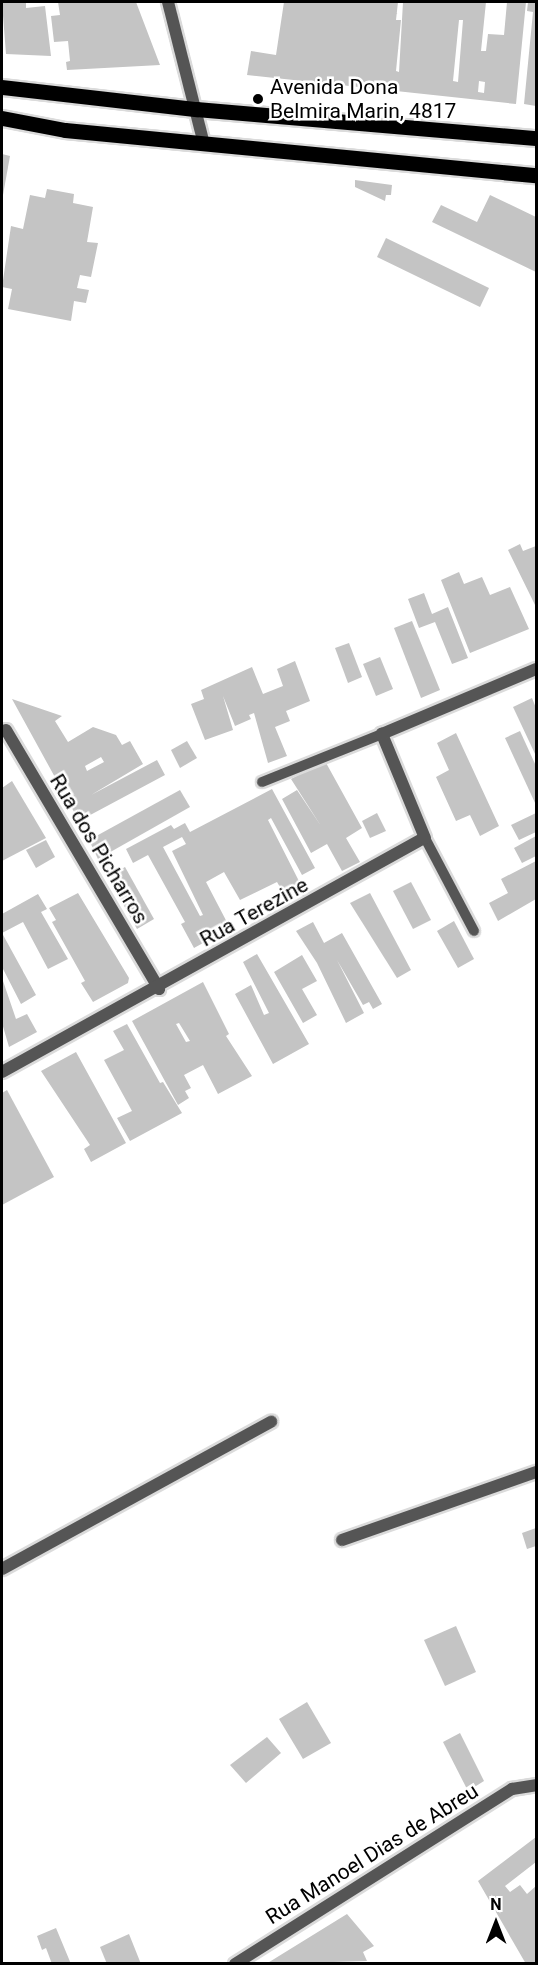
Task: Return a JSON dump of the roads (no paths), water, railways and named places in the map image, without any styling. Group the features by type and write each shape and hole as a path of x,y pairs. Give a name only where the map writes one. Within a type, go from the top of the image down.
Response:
{"main road":[{"path":"2,87 196,110 537,138"},
{"path":"2,118 65,130 537,175"}],"street":[{"path":"168,2 204,144"},
{"path":"425,838 382,734 537,669"},
{"name":"Rua dos Picharros","path":"6,730 159,989"},
{"name":"Rua Terezine","path":"2,1072 159,989 425,838"},
{"path":"2,1569 272,1422"},
{"path":"342,1540 537,1472"},
{"name":"Rua Manoel Dias de Abreu","path":"236,1963 512,1789 534,1784"}],"lane":[{"path":"262,782 382,734"},
{"path":"425,838 474,931"}],"place":[{"name":"Avenida Dona Belmira Marin, 4817","path":"258,99"}]}
